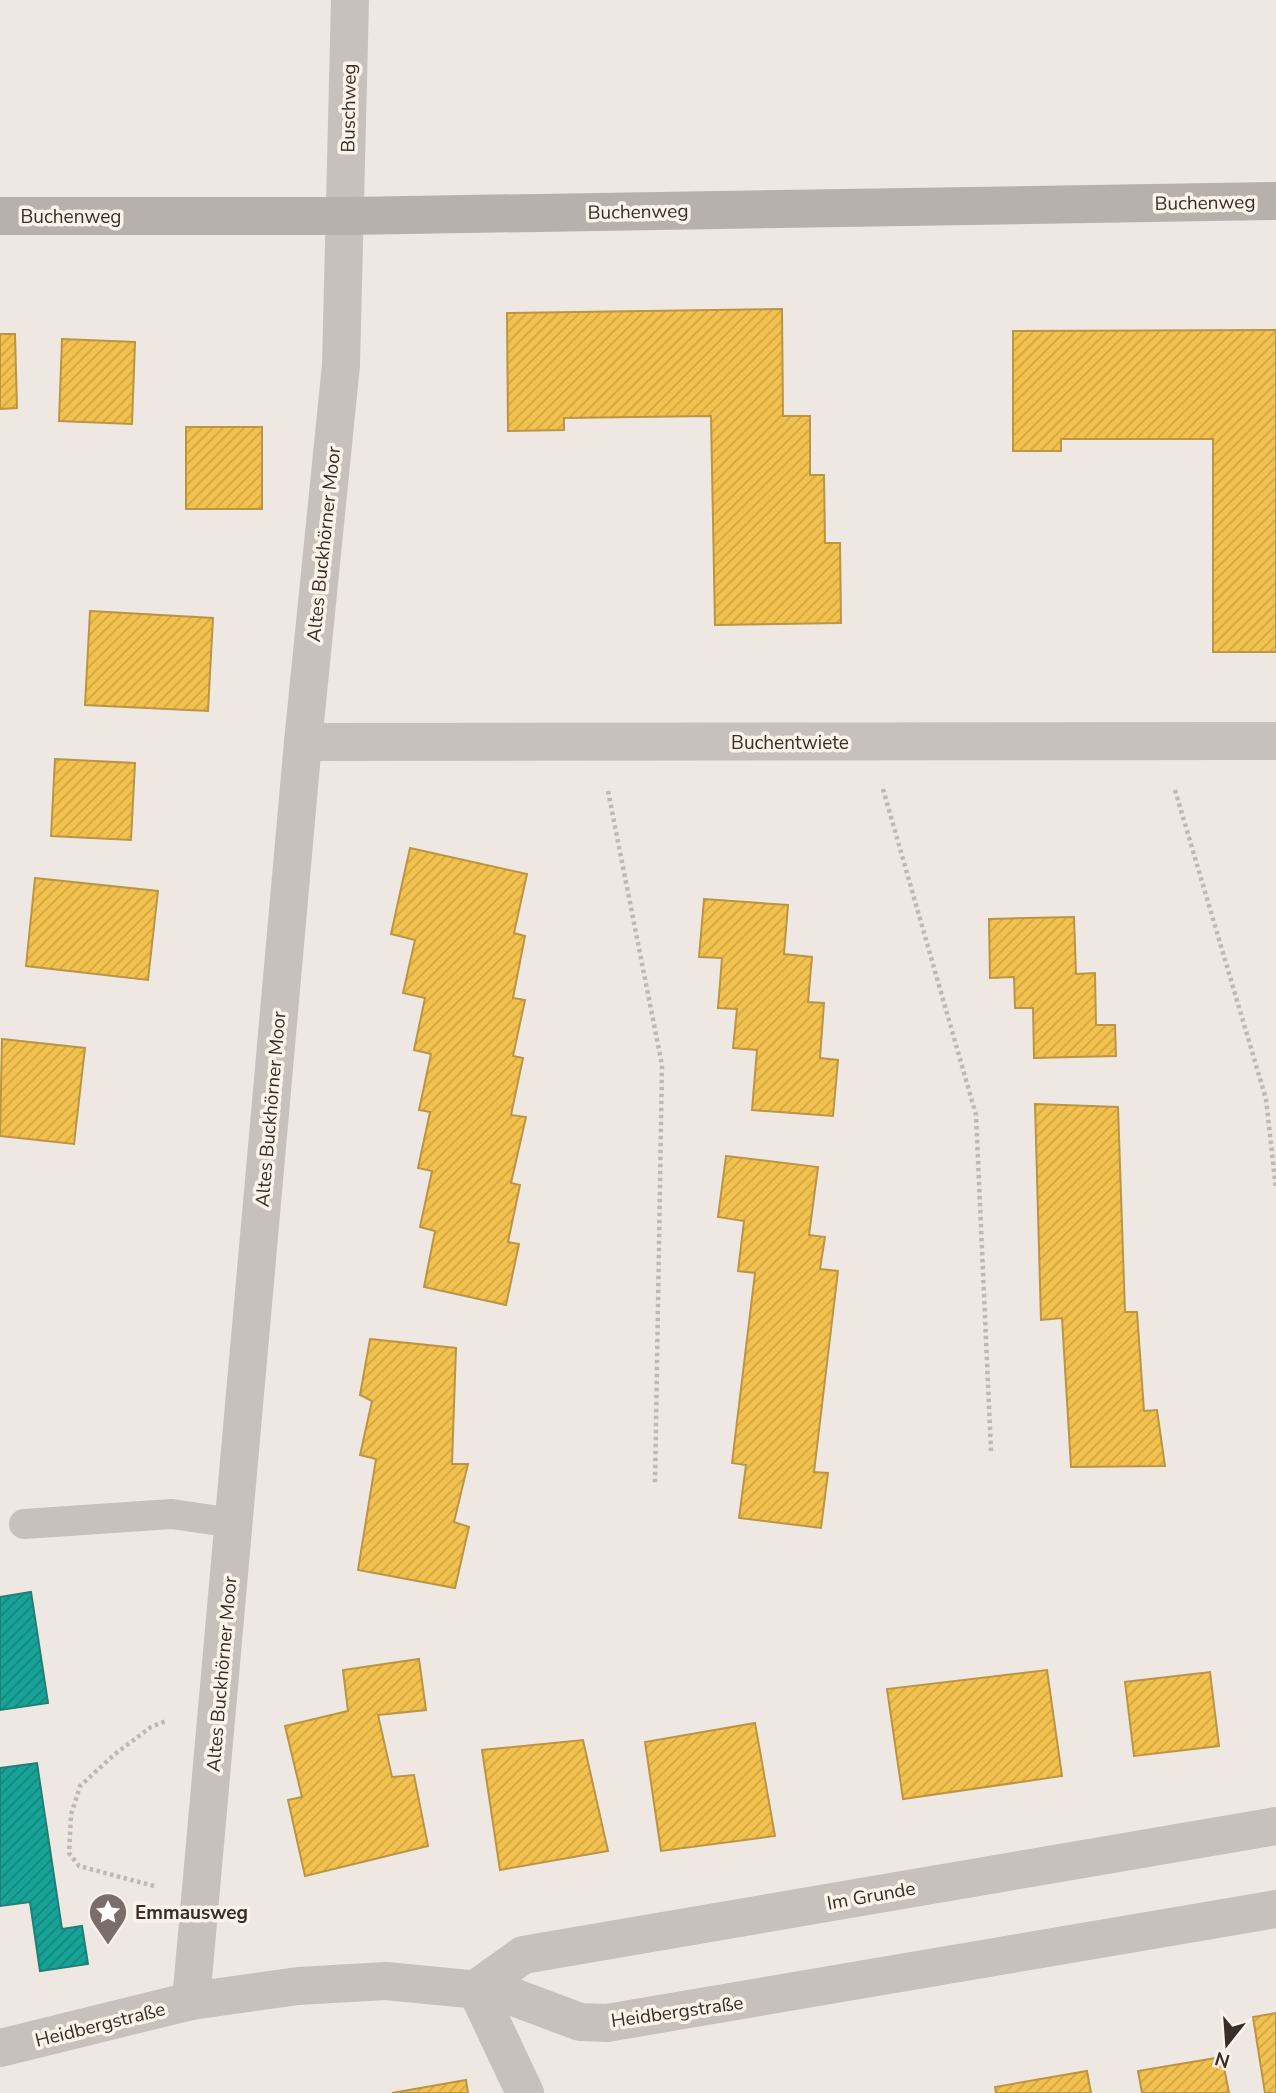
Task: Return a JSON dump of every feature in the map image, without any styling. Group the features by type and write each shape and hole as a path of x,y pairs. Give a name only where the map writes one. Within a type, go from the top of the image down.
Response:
{"street":[{"name":"Buschweg","path":"347,216 350,0"},
{"name":"Buchenweg","path":"0,216 347,216 1276,201"},
{"name":"Altes Buckhörner Moor","path":"191,2001 303,742 341,365 347,216"},
{"name":"Buchentwiete","path":"303,742 1276,741"},
{"name":"Im Grunde","path":"476,1989 523,1955 1276,1826"},
{"name":"Heidbergstraße","path":"0,2048 191,2001 298,1986 386,1981 476,1989 526,2000 580,2022 607,2023 659,2017 1276,1909"},
{"path":"476,1989 525,2093"}],"lane":[{"path":"24,1524 172,1514 233,1522"}],"path":[{"path":"598,742 662,1065 655,1485"},
{"path":"870,742 976,1115 991,1451"},
{"path":"1161,742 1266,1099 1276,1188"},
{"path":"201,1899 79,1866 69,1853 71,1815 80,1786 115,1754 151,1727 219,1700"}],"building: Wohnen":[{"path":"782,309 783,416 810,416 810,475 824,475 825,543 840,543 841,623 715,625 711,416 564,418 564,430 508,431 507,313"},
{"path":"1276,330 1276,652 1213,652 1213,439 1061,439 1061,451 1013,451 1013,331"},
{"path":"0,334 15,334 17,408 0,409"},
{"path":"62,339 135,342 132,424 59,421"},
{"path":"186,427 262,427 262,509 186,509"},
{"path":"90,611 213,618 208,711 85,705"},
{"path":"55,759 135,763 131,840 51,836"},
{"path":"410,848 527,874 514,933 525,936 513,998 525,1000 513,1056 523,1058 511,1115 526,1117 511,1183 520,1185 508,1242 519,1244 506,1305 424,1287 435,1231 420,1227 432,1171 418,1168 430,1112 419,1110 431,1054 414,1050 425,998 403,993 415,940 391,934"},
{"path":"35,878 158,891 148,980 26,966"},
{"path":"704,899 788,905 784,954 812,957 808,1002 824,1003 820,1058 838,1060 833,1116 752,1110 757,1050 733,1048 737,1009 718,1008 722,958 699,957"},
{"path":"1074,917 1076,974 1095,973 1096,1025 1115,1025 1116,1056 1034,1058 1033,1008 1015,1008 1014,977 990,978 989,919"},
{"path":"2,1039 85,1048 74,1144 0,1136"},
{"path":"1035,1104 1118,1107 1125,1312 1137,1312 1144,1411 1157,1410 1165,1466 1071,1467 1062,1318 1041,1320"},
{"path":"726,1156 818,1167 809,1235 825,1237 820,1269 838,1271 814,1472 828,1473 821,1528 739,1518 746,1465 732,1463 755,1273 738,1271 744,1221 718,1217"},
{"path":"370,1339 456,1348 452,1464 468,1464 454,1522 469,1527 455,1588 358,1570 376,1459 360,1455 372,1401 360,1395"},
{"path":"419,1659 426,1710 378,1715 392,1777 414,1775 428,1846 305,1876 288,1800 302,1797 285,1726 348,1711 343,1670"},
{"path":"1047,1670 1062,1776 903,1799 887,1689"},
{"path":"1210,1672 1219,1746 1134,1756 1125,1682"},
{"path":"755,1723 775,1836 661,1851 645,1742"},
{"path":"583,1740 608,1851 500,1870 482,1750"},
{"path":"1276,2013 1276,2093 1265,2093 1253,2017"},
{"path":"1222,2057 1229,2093 1142,2093 1138,2071"},
{"path":"1087,2071 1091,2093 996,2093 995,2087"},
{"path":"466,2080 468,2093 392,2093"}],"building: Öffentlich":[{"path":"31,1592 48,1703 0,1710 0,1597"},
{"path":"37,1763 62,1929 82,1926 88,1964 40,1971 30,1902 0,1906 0,1768"}],"place":[{"name":"Emmausweg","path":"108,1946"}]}
